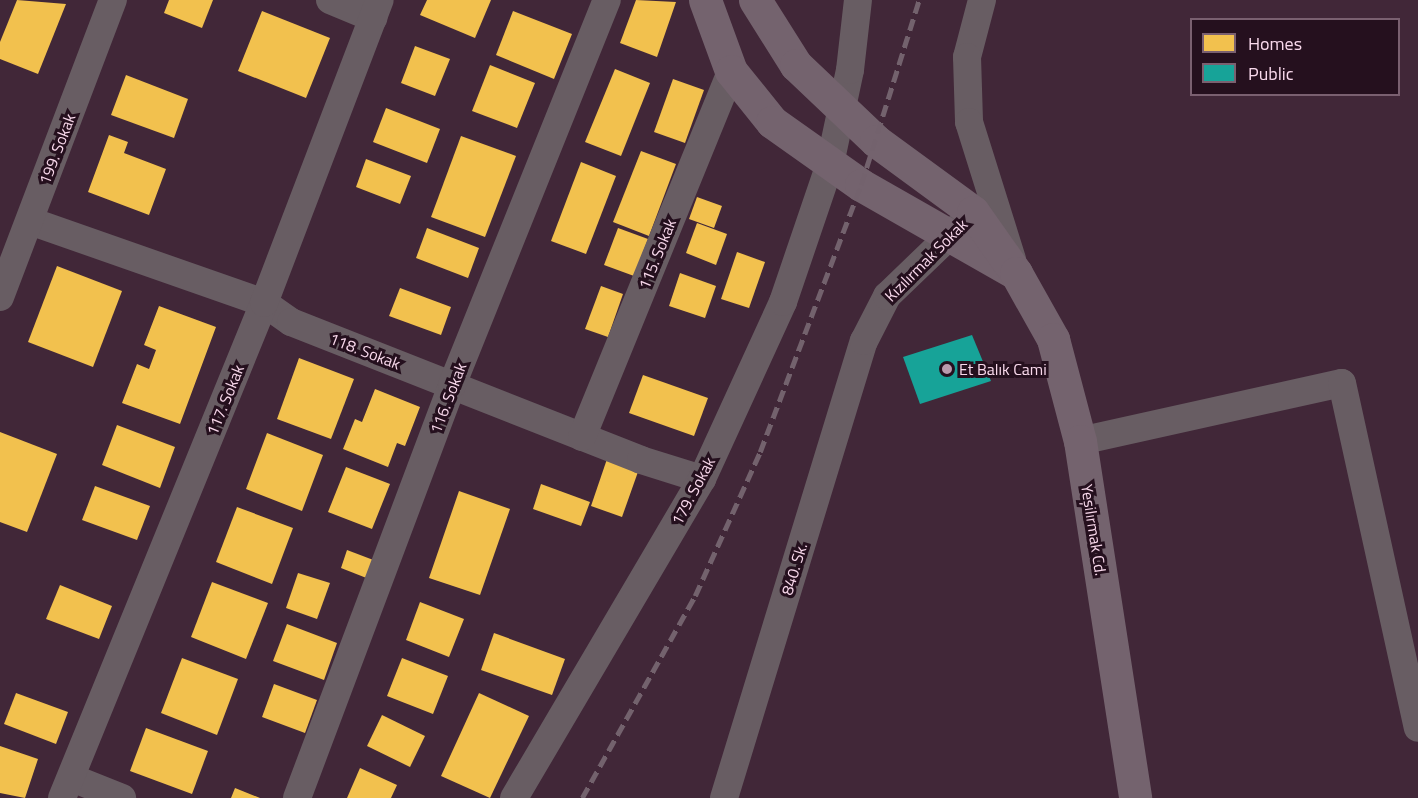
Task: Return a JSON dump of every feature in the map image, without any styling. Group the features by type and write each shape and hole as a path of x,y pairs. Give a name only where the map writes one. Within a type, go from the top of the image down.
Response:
{"main road":[{"path":"705,0 731,71 772,122 830,164 949,238 1016,273"},
{"name":"Yeşilırmak Cd.","path":"755,0 796,65 842,110 876,141 973,212 1016,273 1053,339 1080,441 1135,798"}],"street":[{"name":"199. Sokak","path":"0,297 113,0"},
{"path":"330,0 376,9"},
{"name":"116. Sokak","path":"297,798 452,386 607,0"},
{"name":"179. Sokak","path":"514,798 702,479 783,302 830,164 842,110 858,0"},
{"path":"982,0 967,57 969,122 1016,273"},
{"name":"117. Sokak","path":"67,788 264,303 376,9"},
{"name":"115. Sokak","path":"582,437 731,71"},
{"name":"Kızılırmak Sokak","path":"864,341 887,296 949,238 973,212"},
{"name":"118. Sokak","path":"30,221 264,303 291,322 582,437 702,479"},
{"name":"840. Sk.","path":"724,798 864,341"},
{"path":"1080,441 1342,383 1418,729"},
{"path":"67,788 122,798"}],"building: Homes":[{"path":"17,0 66,4 38,74 0,59 0,42"},
{"path":"169,0 213,0 202,28 164,13"},
{"path":"427,0 491,0 475,38 420,15"},
{"path":"636,0 676,2 657,57 620,43"},
{"path":"262,11 330,38 306,98 238,71"},
{"path":"513,11 572,34 554,79 496,55"},
{"path":"415,46 450,59 435,96 401,83"},
{"path":"490,65 535,83 517,128 472,111"},
{"path":"615,69 650,83 621,156 585,142"},
{"path":"126,75 188,99 174,138 111,115"},
{"path":"673,79 704,90 685,143 654,132"},
{"path":"386,108 440,129 427,163 373,142"},
{"path":"109,135 128,142 124,153 166,169 149,215 88,192"},
{"path":"461,136 516,156 485,237 431,217"},
{"path":"641,151 676,164 649,236 613,222"},
{"path":"366,159 411,176 400,204 356,187"},
{"path":"581,162 616,176 586,254 551,241"},
{"path":"697,197 722,206 714,228 689,219"},
{"path":"697,223 727,234 716,265 686,253"},
{"path":"427,228 479,248 468,278 416,258"},
{"path":"618,228 648,239 634,276 604,265"},
{"path":"737,252 765,262 749,308 721,299"},
{"path":"57,266 122,291 93,367 28,342"},
{"path":"680,273 716,286 705,318 669,306"},
{"path":"601,286 623,294 608,337 585,329"},
{"path":"400,288 451,307 441,335 389,316"},
{"path":"159,306 216,327 180,424 122,403 137,364 149,369 156,350 144,345"},
{"path":"299,358 354,379 331,439 277,419"},
{"path":"643,375 708,398 694,436 629,413"},
{"path":"375,389 420,407 405,446 397,443 388,467 343,449 355,419 362,422"},
{"path":"117,425 175,447 160,488 102,465"},
{"path":"0,432 57,454 27,532 0,522"},
{"path":"267,433 323,455 302,511 246,489"},
{"path":"607,459 639,469 622,517 591,506"},
{"path":"346,467 390,484 372,529 328,512"},
{"path":"541,484 590,502 581,526 533,509"},
{"path":"95,486 150,506 137,540 82,520"},
{"path":"459,491 510,509 480,595 429,578"},
{"path":"237,507 293,528 272,584 216,562"},
{"path":"347,550 376,561 369,579 341,568"},
{"path":"298,573 330,583 317,619 286,608"},
{"path":"212,582 268,603 246,659 191,637"},
{"path":"60,585 112,606 99,639 46,619"},
{"path":"420,602 464,619 449,657 406,640"},
{"path":"287,624 337,643 324,680 273,661"},
{"path":"494,633 565,659 552,695 481,670"},
{"path":"182,658 238,679 217,735 161,713"},
{"path":"402,658 448,676 433,714 387,696"},
{"path":"274,684 317,700 305,733 262,717"},
{"path":"16,693 68,712 56,744 4,724"},
{"path":"479,693 529,716 490,798 441,776"},
{"path":"382,715 425,736 410,767 367,746"},
{"path":"146,728 208,751 192,794 130,771"},
{"path":"0,746 38,759 25,798 0,793"},
{"path":"360,768 397,785 391,798 347,798"},
{"path":"235,788 260,798 231,798"}],"building: Public":[{"name":"Et Balık Cami","path":"972,335 991,381 920,404 903,357"}],"railway":[{"path":"582,798 695,596 760,452 861,185 919,0"}],"place":[{"name":"Et Balık Cami","path":"947,369"}]}
